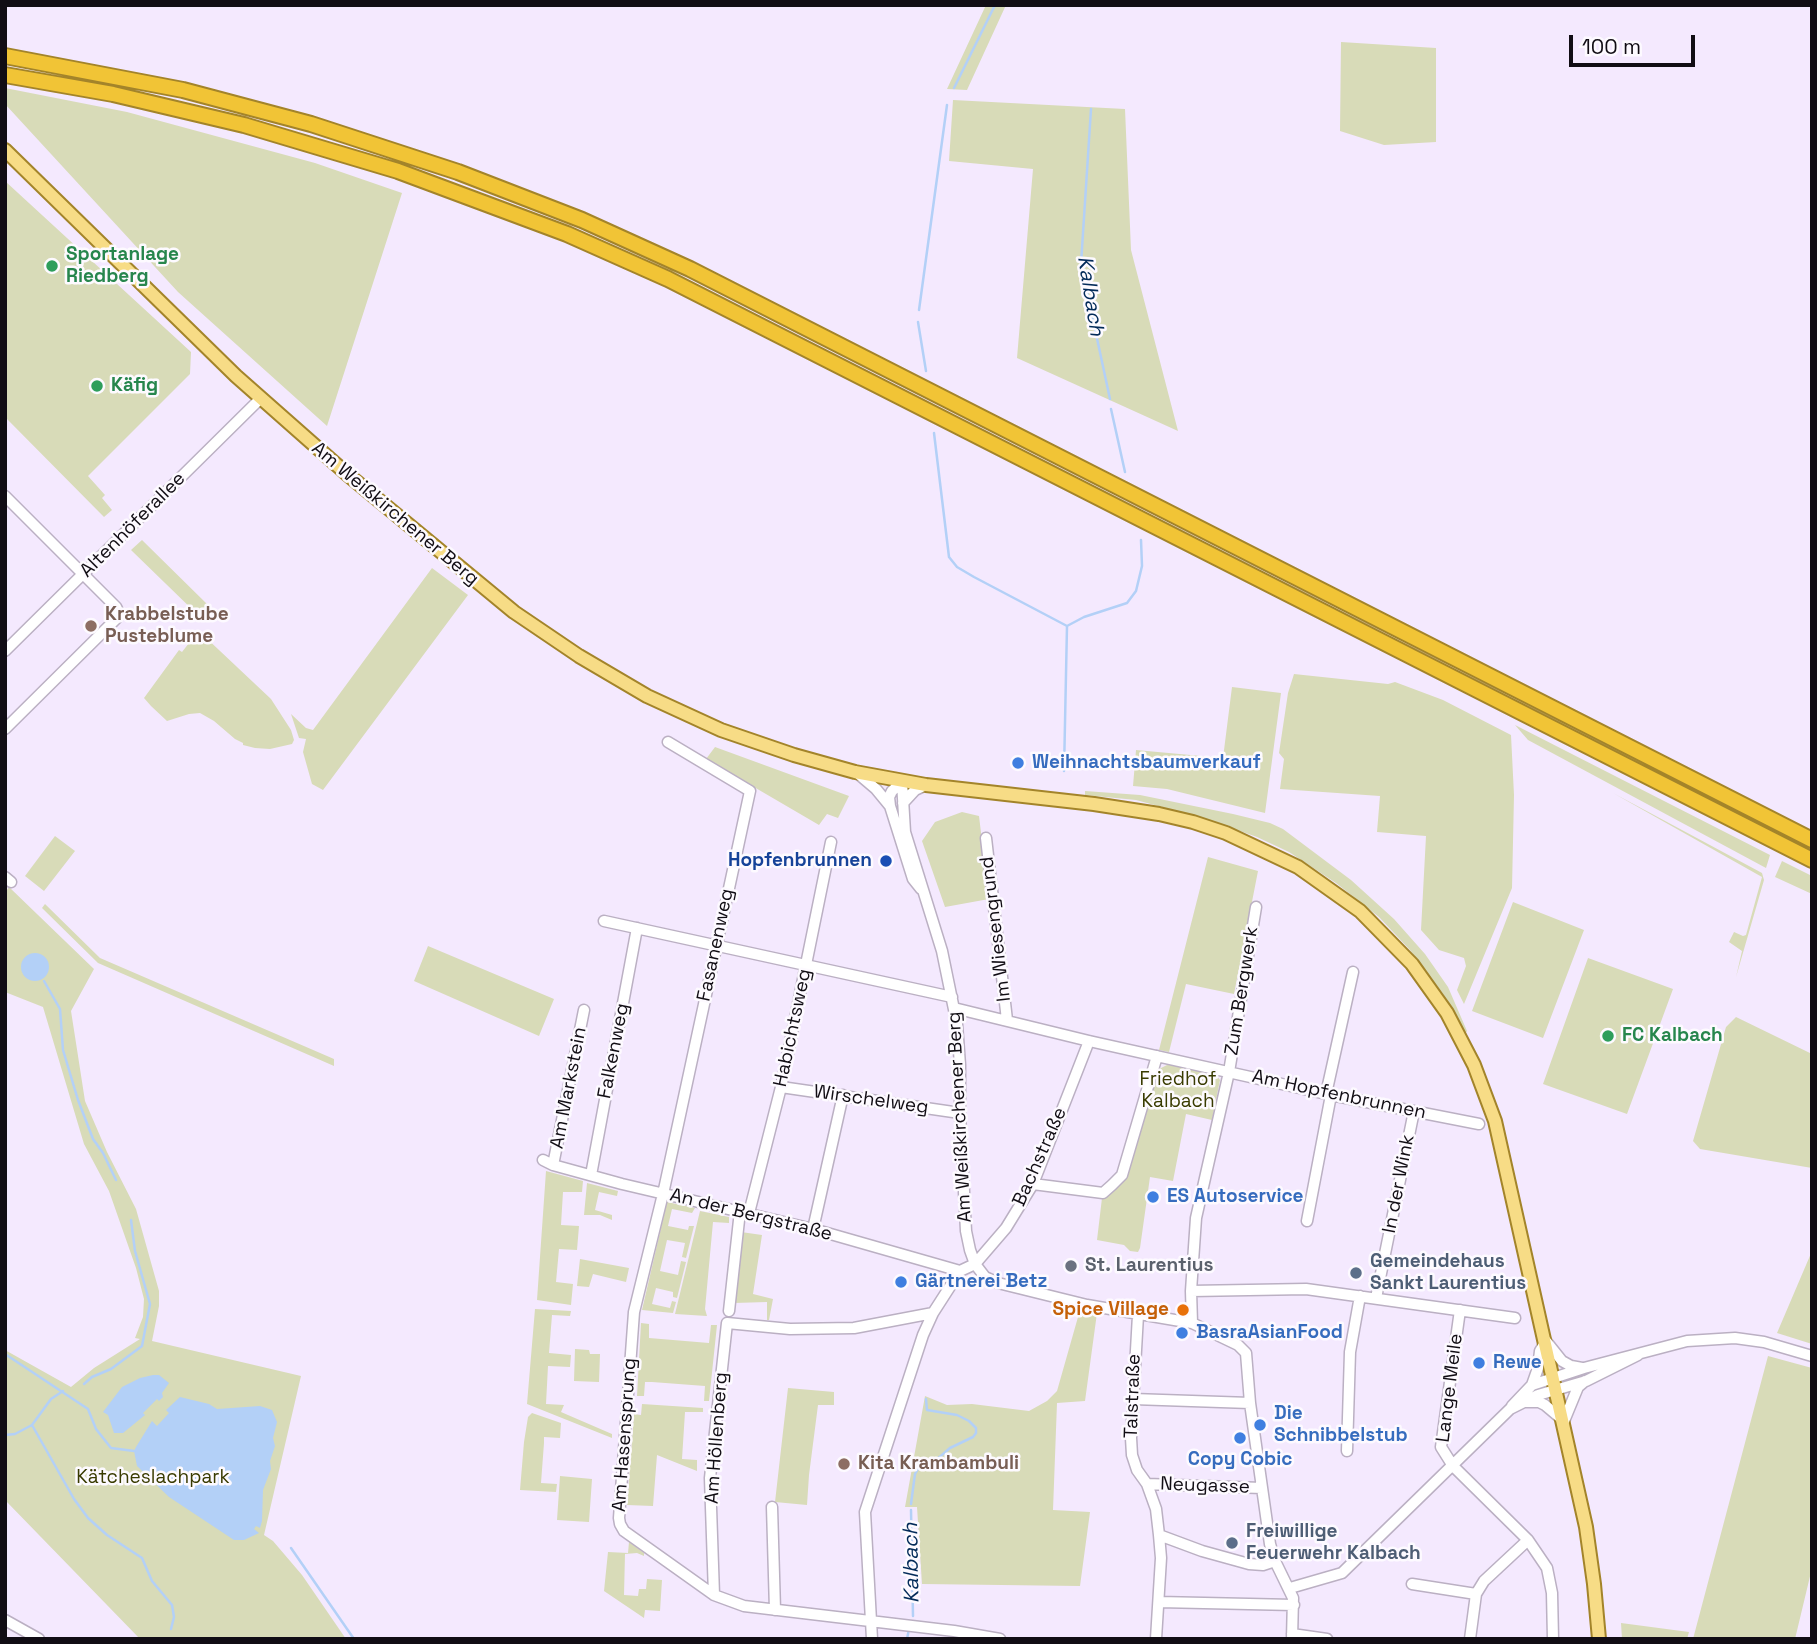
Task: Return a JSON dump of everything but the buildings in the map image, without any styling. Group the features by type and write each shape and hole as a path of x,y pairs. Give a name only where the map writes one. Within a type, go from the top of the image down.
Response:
{"highway":[{"path":"5,56 116,75 298,120 458,172 582,220 702,275 1812,839"},
{"path":"5,75 113,94 289,138 440,186 567,234 677,283 1812,860"}],"main road":[{"name":"Am Weißkirchener Berg","path":"5,150 260,399 514,612 579,656 647,696 721,730 794,755 902,782"},
{"path":"902,782 1159,814 1226,833 1298,867 1360,911 1412,964 1447,1013 1474,1065 1503,1146 1586,1527 1599,1639"}],"street":[{"name":"Altenhöferallee","path":"5,651 260,399"},
{"path":"5,496 116,607 118,613 117,618 5,729"},
{"name":"Fasanenweg","path":"663,1194 750,791 668,742"},
{"name":"Am Weißkirchener Berg","path":"855,772 876,789 890,806 913,879 921,889"},
{"path":"890,806 889,797 892,791 902,782"},
{"name":"Am Weißkirchener Berg","path":"902,782 905,832 942,951 953,1002 960,1065 967,1231 975,1264"},
{"path":"903,803 915,790 926,785"},
{"name":"Im Wiesengrund","path":"986,838 1007,1020"},
{"name":"Habichtsweg","path":"744,1212 781,1087 831,842"},
{"name":"Zum Bergwerk","path":"1192,1323 1191,1291 1196,1218 1229,1072 1256,907"},
{"name":"Am Hopfenbrunnen","path":"604,921 807,965 953,1002 1007,1020 1089,1041 1479,1124"},
{"name":"Falkenweg","path":"591,1175 637,928"},
{"path":"1307,1220 1328,1094 1353,972"},
{"name":"Am Markstein","path":"553,1165 584,1010"},
{"name":"Bachstraße","path":"975,1264 1006,1228 1033,1184 1089,1041"},
{"path":"1033,1184 1103,1193 1122,1175 1157,1056"},
{"name":"Wirschelweg","path":"781,1087 960,1113"},
{"path":"814,1229 843,1095"},
{"name":"In der Wink","path":"1376,1298 1414,1111"},
{"name":"An der Bergstraße","path":"543,1160 663,1194 814,1229 960,1271"},
{"name":"Am Hasensprung","path":"663,1194 634,1312 619,1518 624,1531 714,1595 744,1606 1000,1639"},
{"path":"729,1311 744,1212"},
{"path":"872,1639 865,1512 923,1335 933,1313 960,1271 975,1264 985,1277 998,1283 1087,1305 1192,1323 1238,1345 1246,1353 1250,1404 1270,1544 1275,1561 1290,1588 1294,1605 1292,1636 1327,1639"},
{"path":"1191,1291 1306,1289 1515,1318"},
{"path":"1347,1451 1350,1352 1360,1296"},
{"name":"Lange Meile","path":"1290,1588 1342,1573 1453,1466 1440,1447 1460,1310"},
{"name":"Am Höllenberg","path":"714,1595 710,1478 727,1324 790,1329 854,1328 933,1313"},
{"name":"Talstraße","path":"1138,1315 1132,1455 1156,1508 1159,1535 1156,1639"},
{"path":"1510,1409 1584,1368 1687,1341 1723,1338 1764,1342 1812,1356"},
{"path":"1553,1639 1552,1593 1547,1568 1528,1540 1453,1466 1532,1385 1540,1351 1546,1341 1562,1361 1584,1368"},
{"path":"1523,1402 1539,1402 1564,1421 1578,1387 1637,1355"},
{"path":"1532,1385 1586,1381"},
{"path":"1133,1399 1250,1404"},
{"name":"Neugasse","path":"1147,1484 1262,1488"},
{"path":"772,1507 775,1610"},
{"path":"1159,1535 1249,1564 1275,1561"},
{"path":"1470,1639 1476,1594 1484,1581 1528,1540"},
{"path":"1412,1584 1476,1594"},
{"path":"1159,1602 1294,1605"},
{"path":"5,1620 39,1639"}],"green space":[{"path":"986,5 1006,5 967,90 947,89"},
{"path":"1341,42 1436,48 1436,142 1384,145 1340,131"},
{"path":"5,88 127,112 315,163 402,193 327,426 178,292 5,104"},
{"path":"953,100 1125,109 1131,250 1178,431 1017,358 1033,169 949,161"},
{"name":"Sportanlage Riedberg","path":"5,181 191,352 190,374 88,476 105,495 102,498 112,510 104,517 5,417"},
{"path":"142,540 208,605 200,617 131,550"},
{"path":"432,568 468,595 323,790 312,784 303,752 306,739 299,738 291,714 306,728 313,730"},
{"path":"196,634 202,634 271,699 291,730 294,740 292,744 270,749 243,745 200,713 167,721 144,698 179,650 182,652"},
{"path":"1294,674 1388,684 1395,682 1443,700 1511,735 1514,795 1512,888 1464,1004 1457,990 1466,966 1464,958 1439,950 1421,930 1426,836 1377,832 1380,796 1280,789 1284,759 1279,753 1288,693"},
{"path":"1232,687 1281,693 1265,813 1167,789 1133,786 1136,750 1223,758"},
{"path":"1515,725 1770,855 1766,868 1528,740"},
{"path":"715,747 849,796 838,818 827,814 819,825 706,759"},
{"path":"1085,791 1140,795 1233,814 1283,829 1351,880 1394,919 1425,954 1448,987 1467,1031 1465,1034 1443,994 1410,950 1379,917 1336,883 1289,852 1257,837 1206,819 1136,800 1085,795"},
{"path":"1613,793 1762,873 1764,880 1736,977 1742,951 1729,942 1734,932 1746,935 1762,877"},
{"path":"962,812 979,816 989,899 945,907 922,841 935,822"},
{"path":"55,836 75,851 44,891 25,876"},
{"name":"Friedhof Kalbach","path":"1208,857 1258,871 1234,994 1186,984 1169,1052 1159,1050"},
{"path":"1782,861 1812,876 1812,894 1775,877"},
{"name":"Kätcheslachpark","path":"9,887 94,969 71,1011 85,1101 136,1209 159,1291 152,1341 301,1376 264,1535 273,1541 302,1575 346,1639 140,1639 5,1500 5,1350 71,1387 94,1368 140,1339 135,1338 143,1317 144,1299 109,1191 84,1144 43,1007 5,992 5,893"},
{"path":"1513,902 1584,930 1543,1038 1472,1011"},
{"path":"45,904 100,958 334,1059 334,1066 98,963 42,908"},
{"path":"428,946 554,999 539,1036 414,981"},
{"name":"FC Kalbach","path":"1588,958 1673,989 1627,1114 1543,1084"},
{"path":"1736,1017 1812,1054 1812,1168 1700,1149 1693,1141 1726,1027"},
{"name":"Friedhof Kalbach","path":"1169,1064 1217,1076 1220,1080 1212,1120 1186,1114 1173,1181 1150,1177 1140,1248 1138,1252 1130,1251 1124,1245 1097,1240 1102,1198 1125,1177 1159,1069"},
{"path":"546,1171 583,1181 582,1192 563,1192 561,1225 579,1226 577,1250 559,1249 556,1282 573,1284 571,1305 537,1300"},
{"path":"587,1183 618,1191 617,1196 599,1192 595,1210 612,1215 612,1220 600,1215 584,1215"},
{"path":"667,1202 695,1208 692,1213 672,1209 668,1226 688,1230 689,1226 694,1226 686,1258 682,1257 685,1243 667,1240 660,1271 678,1275 681,1261 686,1262 677,1298 673,1297 673,1292 656,1288 652,1304 670,1308 672,1301 676,1302 673,1313 642,1310"},
{"path":"700,1211 729,1217 729,1223 713,1222 705,1309 707,1316 675,1314"},
{"path":"741,1232 762,1235 753,1294 773,1299 769,1320 767,1302 734,1303"},
{"path":"1812,1251 1812,1344 1777,1333"},
{"path":"580,1259 629,1268 626,1282 593,1274 589,1287 577,1286"},
{"path":"535,1309 571,1311 570,1316 552,1315 549,1353 571,1355 570,1367 548,1366 546,1404 564,1405 561,1412 612,1434 612,1438 527,1404"},
{"path":"1080,1310 1097,1313 1085,1401 1057,1403 1053,1510 1090,1512 1080,1586 922,1584 917,1507 905,1507 925,1396 947,1405 972,1404 1029,1411 1047,1401 1057,1391"},
{"path":"641,1323 649,1324 649,1338 709,1343 711,1325 717,1325 709,1401 704,1401 705,1386 652,1382 645,1382 644,1396 637,1396"},
{"path":"575,1349 600,1354 599,1382 574,1381"},
{"path":"1768,1356 1812,1368 1812,1568 1795,1639 1693,1639"},
{"path":"788,1388 834,1392 834,1405 818,1405 807,1505 775,1502"},
{"path":"642,1404 703,1408 703,1412 685,1412 682,1459 697,1460 697,1471 657,1455 653,1506 627,1505 634,1414 641,1415"},
{"path":"532,1413 561,1423 560,1438 544,1437 541,1483 557,1484 556,1492 520,1490 524,1442 528,1417"},
{"path":"560,1476 592,1479 589,1522 557,1520"},
{"path":"629,1542 644,1553 644,1556 637,1553 625,1554 624,1595 638,1596 639,1589 646,1589 647,1579 662,1580 660,1611 645,1610 644,1618 604,1591 608,1552 628,1553"},
{"path":"1621,1623 1689,1632 1687,1639 1622,1639"}],"water":[{"path":"35,953 45,957 49,967 45,977 35,981 25,977 21,967 25,957"},
{"path":"159,1375 169,1383 162,1393 163,1397 159,1401 157,1399 143,1413 145,1415 123,1433 114,1433 108,1415 103,1412 122,1387"},
{"path":"180,1397 209,1404 217,1409 260,1406 272,1410 277,1422 273,1438 275,1446 270,1461 271,1469 263,1490 262,1521 260,1528 256,1526 254,1529 259,1533 244,1540 234,1540 169,1497 137,1466 134,1451 152,1421 157,1426 169,1413 166,1410"}],"waterway":[{"name":"Kalbach","path":"954,88 995,5"},
{"name":"Kalbach","path":"919,310 947,105"},
{"name":"Kalbach","path":"1091,109 1081,264 1110,399"},
{"name":"Kalbach","path":"918,322 926,371"},
{"name":"Kalbach","path":"1111,409 1125,472"},
{"name":"Kalbach","path":"934,433 949,557 957,567 974,577 1067,626 1064,771"},
{"name":"Kalbach","path":"1067,626 1084,617 1127,603 1136,591 1142,566 1141,540"},
{"path":"44,981 60,1009 63,1050 78,1100 93,1139 116,1180"},
{"path":"84,1384 92,1377 111,1369 142,1346 150,1304 135,1251 131,1220"},
{"path":"5,1354 88,1409 96,1429 111,1448 134,1451"},
{"path":"5,1435 15,1434 32,1425 51,1399 63,1391"},
{"name":"Kalbach","path":"911,1504 915,1474 919,1467 935,1461 950,1448 976,1433 976,1428 969,1421 957,1415 927,1410 926,1399"},
{"path":"32,1425 74,1499 88,1518 107,1535 142,1558 152,1581 172,1605 174,1617 171,1629"},
{"name":"Kalbach","path":"911,1510 913,1616"},
{"path":"291,1548 354,1639"},
{"name":"Kalbach","path":"907,1639 909,1629"}],"place":[{"name":"Sportanlage Riedberg","path":"52,266"},
{"name":"Käfig","path":"97,386"},
{"name":"Krabbelstube Pusteblume","path":"91,626"},
{"name":"Weihnachtsbaumverkauf","path":"1018,763"},
{"name":"Hopfenbrunnen","path":"886,861"},
{"name":"FC Kalbach","path":"1608,1036"},
{"name":"ES Autoservice","path":"1153,1197"},
{"name":"St. Laurentius","path":"1071,1266"},
{"name":"Gemeindehaus Sankt Laurentius","path":"1356,1273"},
{"name":"Gärtnerei Betz","path":"901,1282"},
{"name":"Spice Village","path":"1183,1310"},
{"name":"BasraAsianFood","path":"1182,1333"},
{"name":"Rewe","path":"1479,1363"},
{"name":"Die Schnibbelstub","path":"1260,1425"},
{"name":"Copy Cobic","path":"1240,1438"},
{"name":"Kita Krambambuli","path":"844,1464"},
{"name":"Freiwillige Feuerwehr Kalbach","path":"1232,1543"}]}
